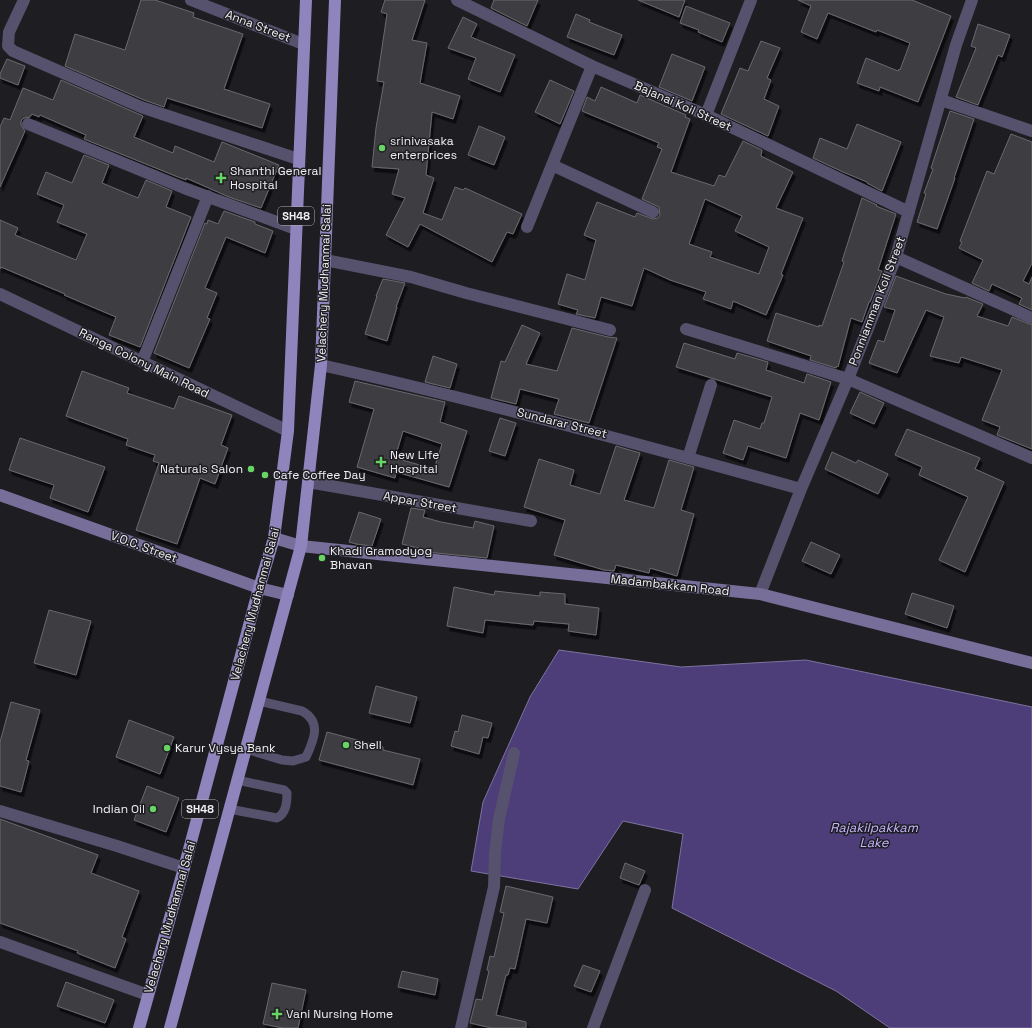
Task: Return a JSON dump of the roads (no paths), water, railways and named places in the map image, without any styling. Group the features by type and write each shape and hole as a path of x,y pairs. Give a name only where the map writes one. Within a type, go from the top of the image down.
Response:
{"main road":[{"name":"Velachery Mudhanmai Salai","path":"138,1028 184,868 259,588 274,538 288,431 298,159 306,0"},
{"name":"Velachery Mudhanmai Salai","path":"170,1028 301,546 321,365 335,0"}],"street":[{"path":"24,0 9,32 8,46 13,51 141,107 298,159"},
{"name":"Anna Street","path":"191,0 303,44"},
{"name":"Bajanai Koil Street","path":"457,0 592,66 706,115 909,212"},
{"path":"706,115 751,0"},
{"name":"Ponniamman Koil Street","path":"760,594 801,489 848,379 896,257 956,45 972,0"},
{"path":"527,227 592,66"},
{"path":"941,100 1032,131"},
{"path":"28,124 208,196 296,229"},
{"path":"552,165 652,212"},
{"path":"142,362 208,196"},
{"path":"896,257 1032,318"},
{"path":"325,260 411,277 466,293 610,330"},
{"name":"Ranga Colony Main Road","path":"0,294 288,431"},
{"path":"686,329 848,379 1032,458"},
{"name":"Sundarar Street","path":"321,365 417,386 604,434 801,489"},
{"path":"688,458 711,385"},
{"name":"Appar Street","path":"308,482 531,521"},
{"name":"V.O.C. Street","path":"0,495 259,588 288,595"},
{"name":"Madambakkam Road","path":"274,538 301,546 760,594 1032,663"},
{"path":"461,1028 494,888 495,853 499,820 514,753"},
{"path":"0,811 184,868"},
{"path":"593,1028 645,890"},
{"path":"0,943 148,995"}],"lane":[{"path":"246,748 282,760 293,761 306,757 314,737 314,722 306,713 259,701"},
{"path":"229,809 277,818 282,816 284,812 287,793 284,790 237,780"}],"water":[{"name":"Rajakilpakkam Lake","path":"559,650 681,667 806,660 1032,707 1032,1028 890,1028 836,991 672,908 683,834 623,821 578,889 471,871 483,802 530,697"}],"place":[{"name":"srinivasaka enterprices","path":"382,148"},
{"name":"Shanthi General Hospital","path":"221,178"},
{"name":"New Life Hospital","path":"381,462"},
{"name":"Naturals Salon","path":"251,469"},
{"name":"Cafe Coffee Day","path":"265,475"},
{"name":"Khadi Gramodyog Bhavan","path":"322,558"},
{"name":"Shell","path":"346,745"},
{"name":"Karur Vysya Bank","path":"167,748"},
{"name":"Indian Oil","path":"153,809"},
{"name":"Vani Nursing Home","path":"277,1014"}]}
